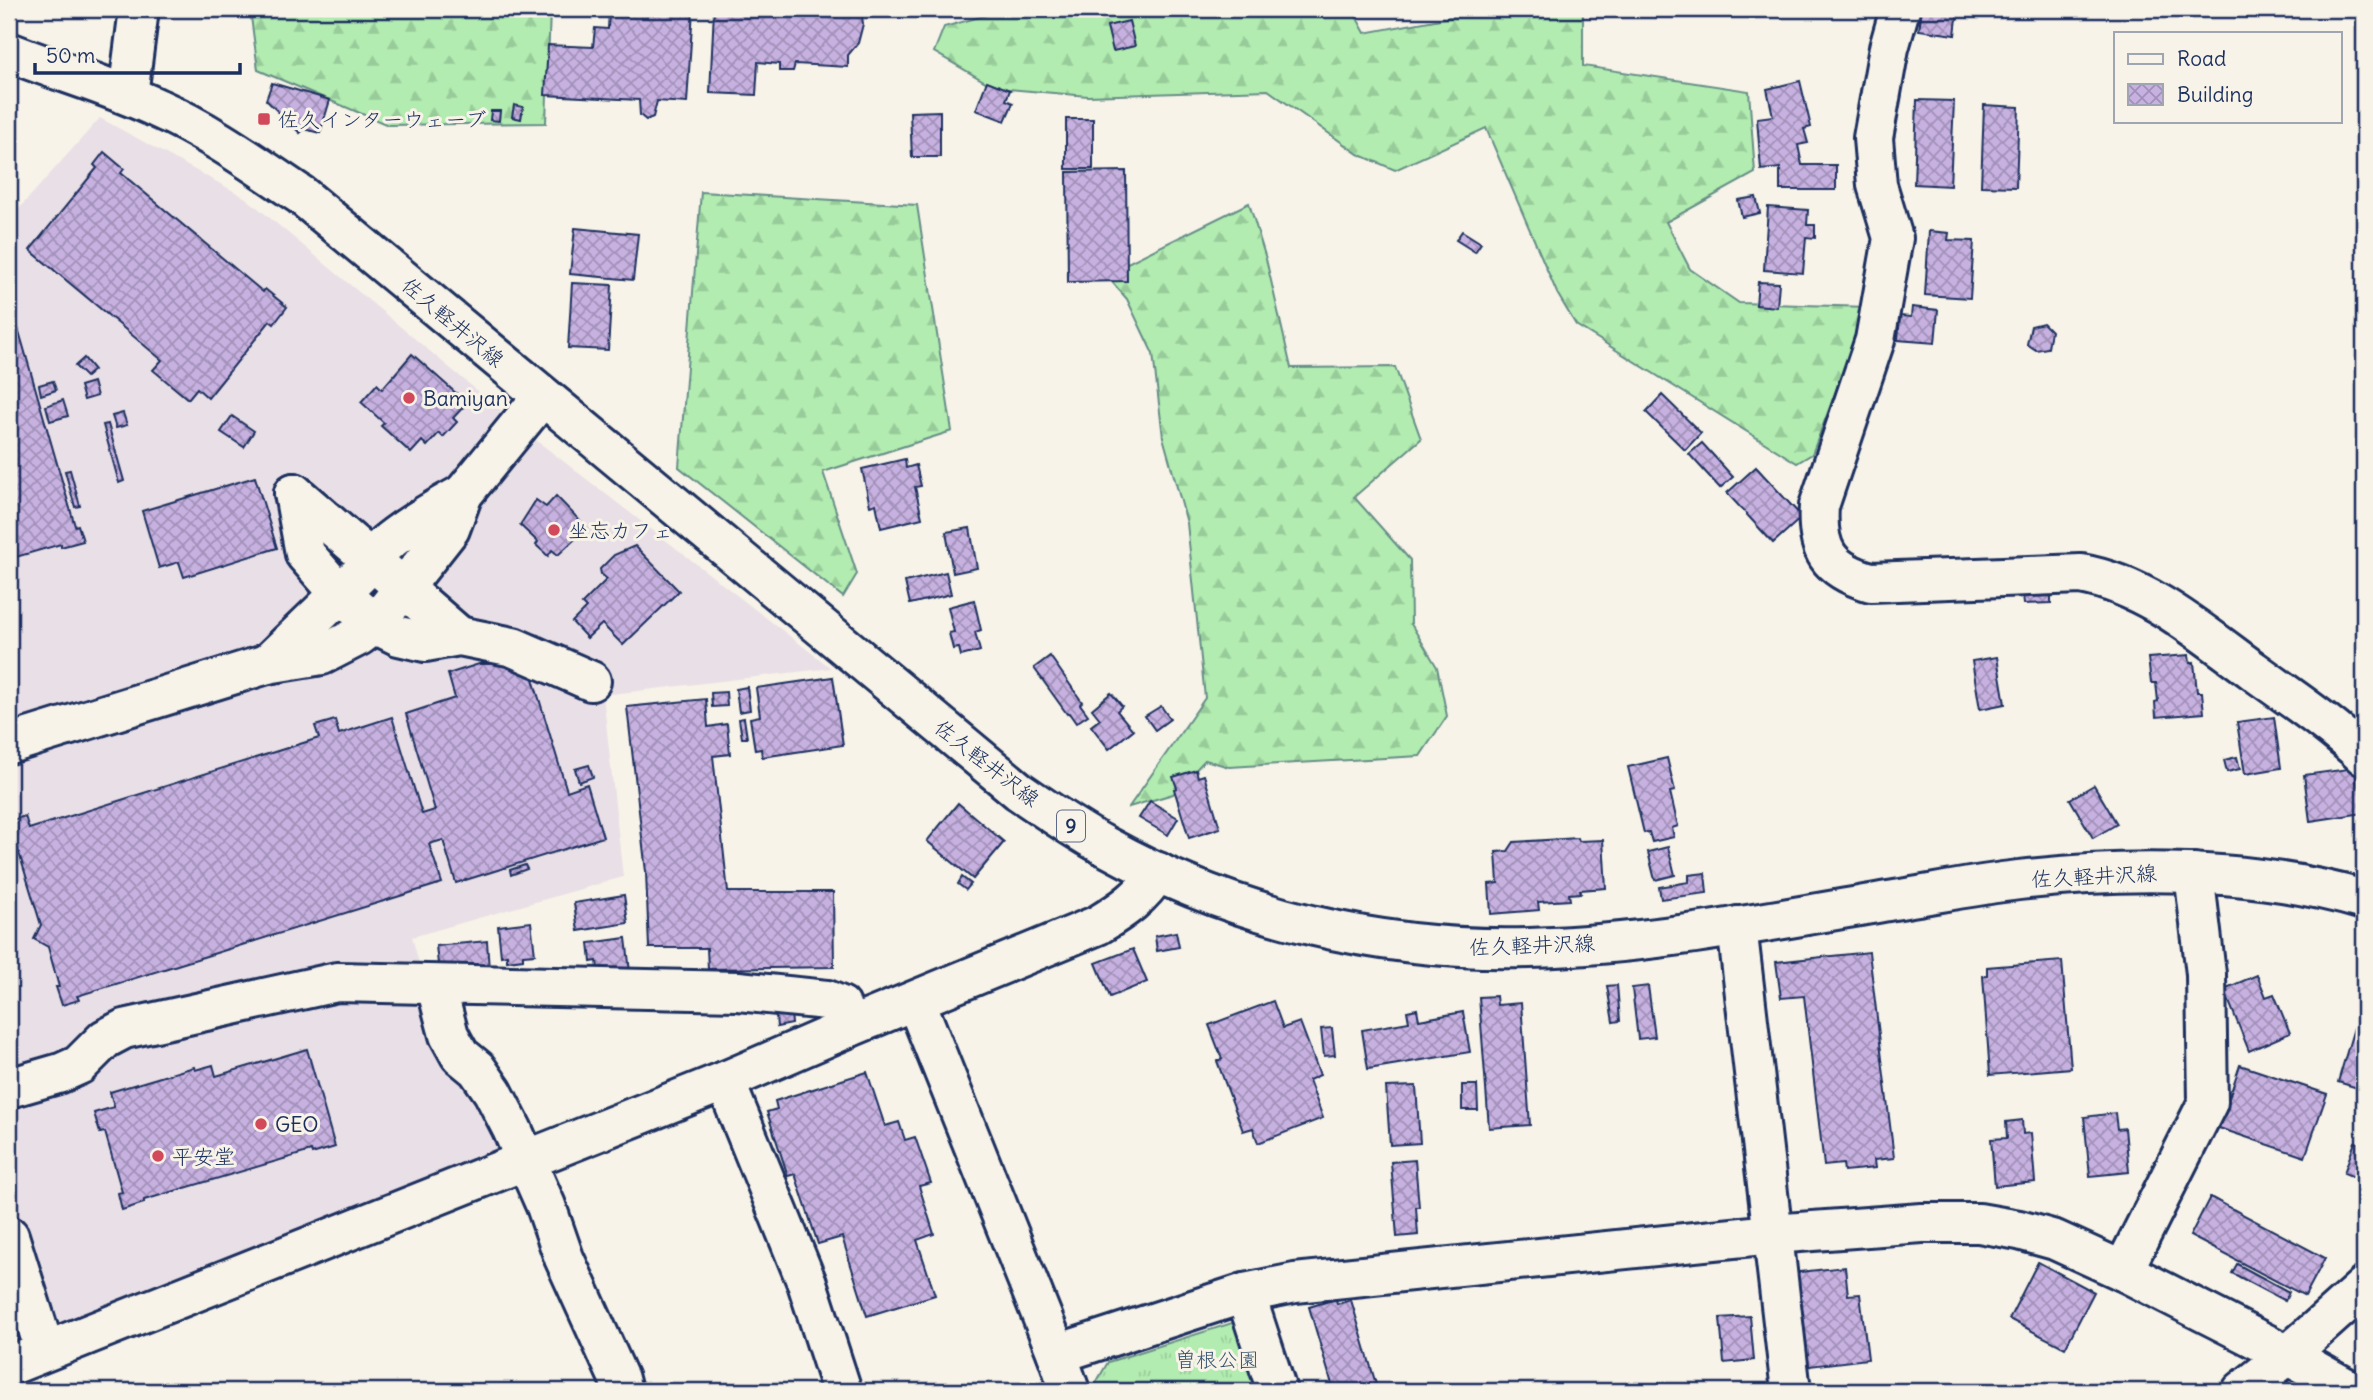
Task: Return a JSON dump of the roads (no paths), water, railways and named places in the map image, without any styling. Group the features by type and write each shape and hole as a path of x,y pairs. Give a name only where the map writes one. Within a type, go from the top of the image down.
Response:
{"street":[{"path":"128,95 139,9"},
{"path":"1900,9 1889,48 1873,138 1877,185 1893,238 1875,340 1819,506 1817,528 1834,566 1852,577 1871,582 2081,575 2100,578 2138,592 2179,618 2295,701 2364,756"},
{"name":"佐久軽井沢線","path":"9,52 128,95 195,127 301,195 1019,791 1108,848 1158,872 1265,912 1352,935 1480,948 1576,946 1737,926 2017,880 2140,872 2194,873 2297,884 2364,900"},
{"path":"9,744 267,664 322,655 359,636 375,624 450,529 463,494 542,397"},
{"path":"459,636 294,493 305,554 340,594 375,624 399,636 425,642 459,636 513,647 591,681"},
{"path":"267,664 373,561 386,543 436,508 463,494"},
{"path":"9,1366 725,1081 1098,925 1131,905 1147,889 1158,872"},
{"path":"2123,1271 2208,1102 2206,974 2194,873"},
{"path":"1737,926 1791,1391"},
{"path":"9,1088 79,1065 105,1039 124,1029 337,982 738,991 807,997 827,1000 841,1006 850,1027"},
{"path":"436,986 449,1035 460,1055 477,1069 493,1093 527,1160 564,1258 622,1391"},
{"path":"916,1002 1070,1391"},
{"path":"725,1081 807,1283 842,1391"},
{"path":"1057,1354 1245,1293 1295,1283 1772,1234 1922,1223 1979,1223 2055,1240 2123,1271 2353,1391"},
{"path":"9,1236 45,1351"},
{"path":"2242,1391 2299,1362 2364,1287"},
{"path":"1245,1293 1277,1391"}],"place":[{"name":"佐久インターウェーブ","path":"264,119"},
{"name":"Bamiyan","path":"409,398"},
{"name":"坐忘カフェ","path":"554,530"},
{"name":"GEO","path":"261,1124"},
{"name":"平安堂","path":"158,1156"}],"park label":[{"name":"曽根公園","path":"1217,1359"}]}
